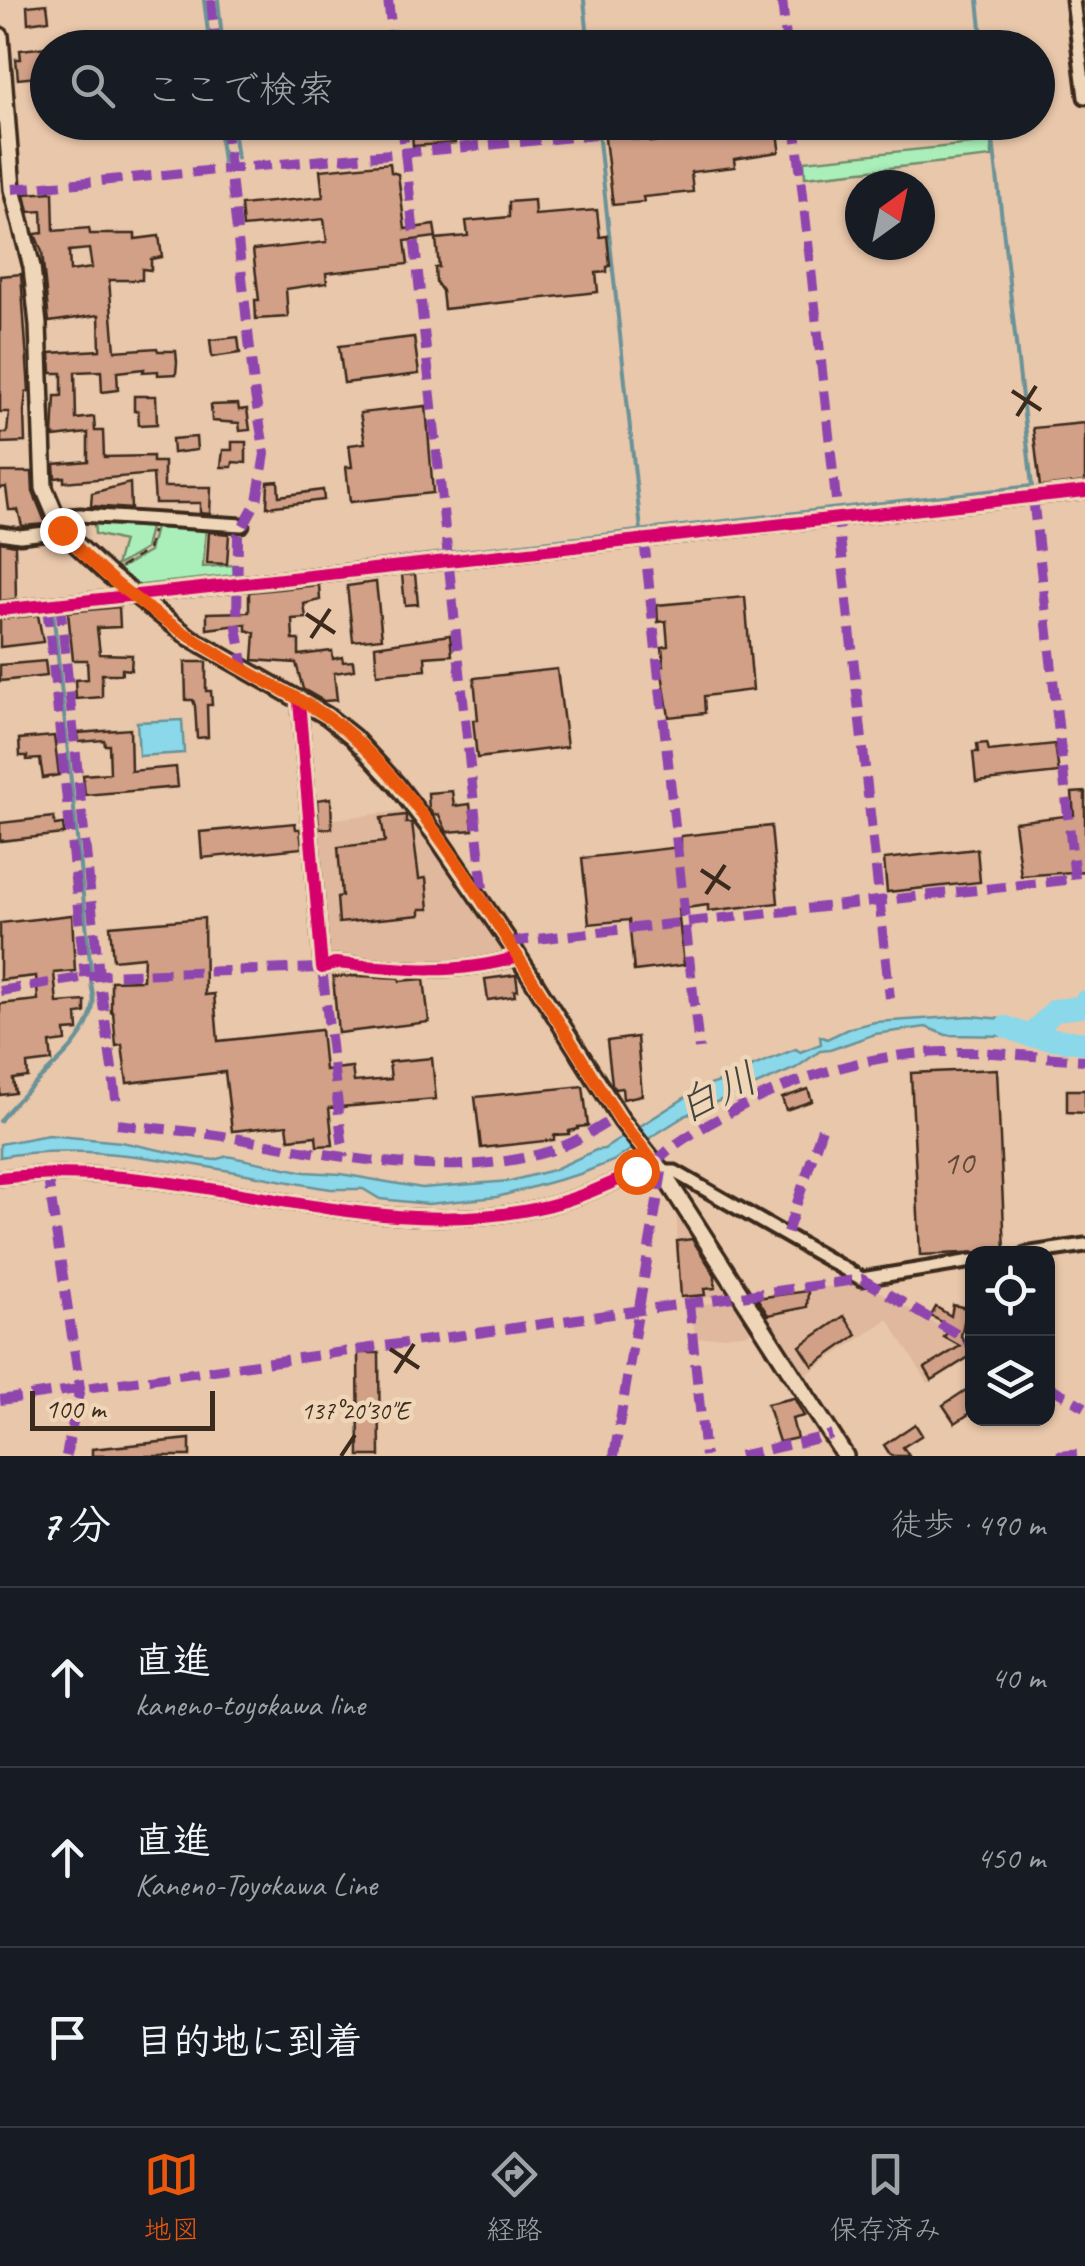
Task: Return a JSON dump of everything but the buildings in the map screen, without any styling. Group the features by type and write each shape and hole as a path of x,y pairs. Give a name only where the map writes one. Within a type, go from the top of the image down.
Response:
{"main road":[{"path":"0,36 5,158 32,267 38,326 44,488 59,524 134,596 188,637 353,737 396,784 437,837 517,956 845,1456"}],"street":[{"path":"1074,0 1085,97"},
{"path":"0,610 1085,492"},
{"path":"0,533 20,536 80,514 242,526"},
{"path":"299,701 322,968 334,963 463,970 517,956"},
{"path":"0,1178 47,1172 101,1174 346,1211 472,1216 547,1206 587,1194 655,1164 862,1279 965,1261"},
{"path":"1055,1250 1085,1245"}],"path":[{"path":"108,574 148,550 154,519"}],"shaded area":[{"path":"407,810 505,954 464,963 328,957 312,822"},
{"path":"676,1206 734,1295 681,1300"},
{"path":"863,1282 965,1341 965,1359 928,1383 888,1319 800,1379 750,1302 753,1297"},
{"path":"738,1301 753,1321 749,1333 695,1339 692,1305"}],"green space":[{"path":"991,142 992,157 805,177 804,161"},
{"path":"94,520 151,523 145,549 116,566 123,541 95,534"},
{"path":"156,523 206,526 203,567 233,565 234,575 133,586 115,571 149,552"}],"water":[{"path":"182,720 184,753 139,756 137,722"},
{"path":"970,1016 1014,1022 1034,1041 1014,1036 946,1035 926,1027 875,1034 820,1051 796,1068 688,1114 613,1161 497,1197 428,1204 380,1199 363,1189 331,1189 122,1155 39,1152 0,1157 0,1144 48,1135 121,1142 215,1160 227,1156 305,1172 422,1188 510,1181 553,1170 604,1149 702,1087 741,1076 753,1066 796,1049 800,1052 821,1044 820,1036 827,1039 875,1022"}],"waterway":[{"path":"204,0 208,30"},
{"path":"218,0 221,30"},
{"path":"584,0 587,30"},
{"path":"978,0 981,30"},
{"path":"220,140 223,162"},
{"path":"234,140 237,158"},
{"path":"599,140 641,530"},
{"path":"453,552 1032,486 993,140"},
{"path":"245,576 443,553"},
{"path":"135,588 234,577"},
{"path":"52,600 117,591"},
{"path":"53,610 91,971"},
{"path":"0,1121 79,1038 93,1006 91,983"},
{"path":"1030,1036 1055,1010 1081,1007 1085,1001"},
{"name":"白川","path":"1006,1027 1030,1036 1085,1043"}],"marked path":[{"path":"211,0 214,30"},
{"path":"388,0 392,30"},
{"path":"782,0 785,30"},
{"path":"227,140 265,454 257,501 238,535 237,627 244,669"},
{"path":"404,140 485,908"},
{"path":"12,189 541,140"},
{"path":"797,140 890,998"},
{"path":"509,942 1075,879 1033,497"},
{"path":"644,539 699,1049"},
{"path":"60,603 99,975 117,1105"},
{"path":"47,605 85,977"},
{"path":"0,991 99,975 322,968 344,1157"},
{"path":"654,1164 689,1136 756,1099 842,1067 933,1052 1085,1060"},
{"path":"117,1124 387,1162 470,1165 550,1151 618,1116"},
{"path":"787,1233 824,1122"},
{"path":"47,1172 80,1388 66,1456"},
{"path":"614,1456 662,1172"},
{"path":"0,1400 862,1279 965,1339"},
{"path":"689,1303 705,1456"},
{"path":"1055,1390 1085,1407"},
{"path":"739,1456 832,1435"},
{"path":"1057,1456 1085,1454"}],"cycle path":[{"path":"0,610 1085,491"},
{"path":"299,701 322,968 335,963 449,969 517,957"},
{"path":"0,1178 69,1174 137,1178 342,1210 410,1217 478,1216 561,1202 654,1164"}],"route":[{"path":"62,530 108,574 188,637 327,716 353,737 396,784 509,942 622,1121 654,1164 636,1171"}]}
